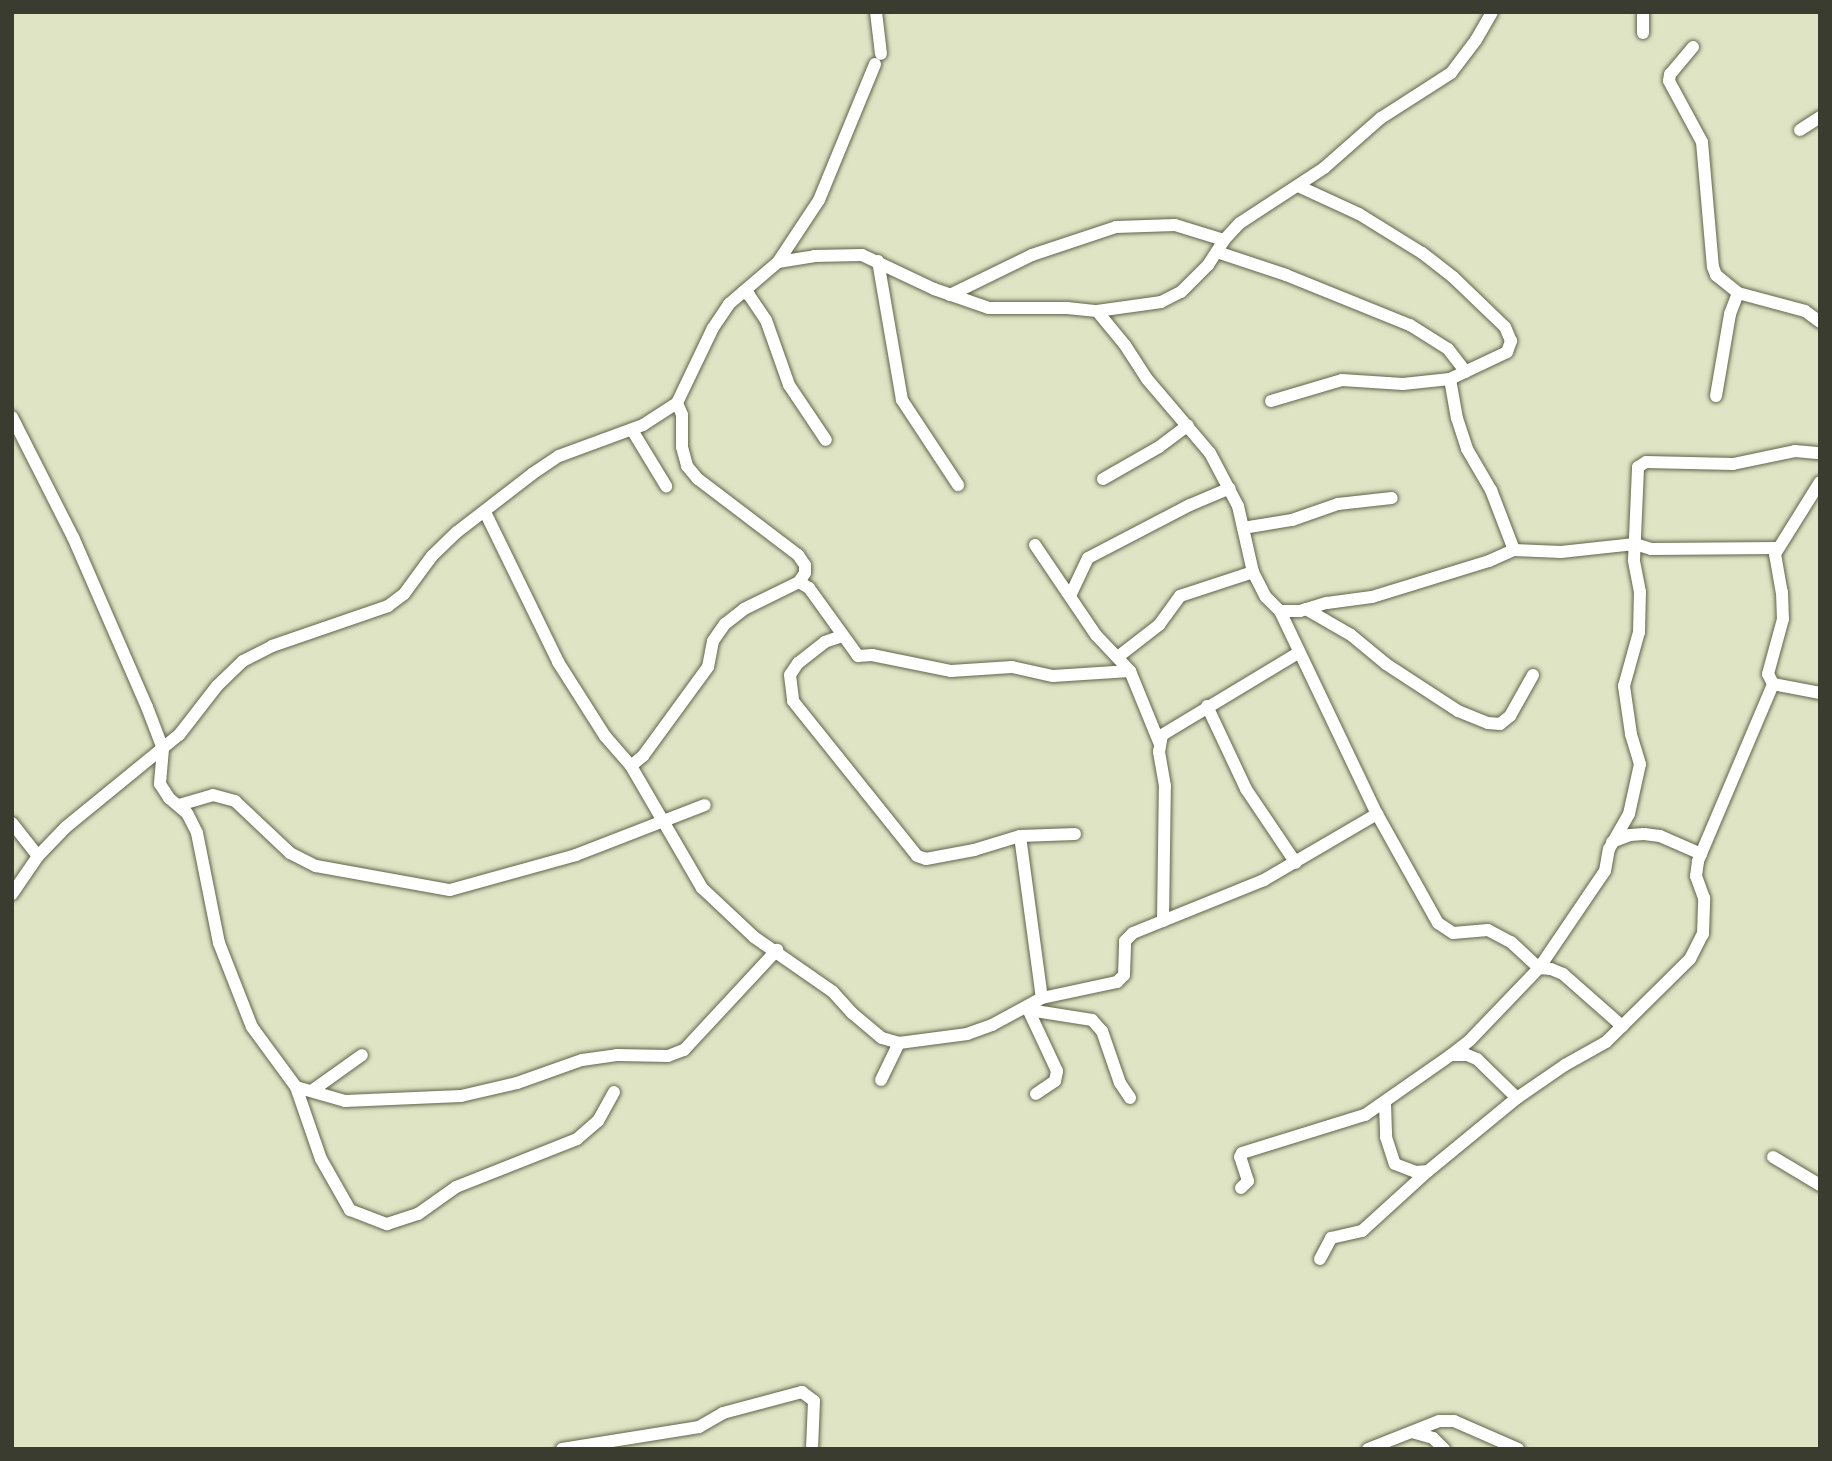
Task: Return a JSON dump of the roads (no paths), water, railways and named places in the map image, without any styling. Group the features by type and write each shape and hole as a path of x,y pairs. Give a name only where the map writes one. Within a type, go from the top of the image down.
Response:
{"street":[{"path":"12,894 38,856 66,827 163,749 243,661 272,646 388,606 404,594 443,544 559,456 632,430 677,403 713,328 729,304 778,262 819,200 878,59 876,12"},
{"path":"778,262 851,254 878,261 950,295 989,308 1007,310 1067,308 1097,311 1169,299 1189,284 1224,240 1254,212 1298,186 1359,139 1381,118 1451,73 1476,40 1492,12"},
{"path":"1643,12 1643,33"},
{"path":"1693,47 1670,74 1669,81 1702,142 1713,267 1720,280 1738,293 1805,311 1820,322"},
{"path":"1800,130 1820,117"},
{"path":"1271,401 1342,380 1403,384 1450,379 1507,352 1511,341 1505,327 1453,277 1422,253 1359,214 1298,186"},
{"path":"950,295 1027,257 1116,227 1175,225 1224,240"},
{"path":"1217,252 1286,275 1410,325 1448,349 1466,372"},
{"path":"878,261 902,400 958,485"},
{"path":"743,292 749,295 766,320 789,385 826,440"},
{"path":"1716,396 1730,314 1738,293"},
{"path":"1097,311 1125,345 1147,379 1210,453 1230,488 1254,572 1266,597 1280,611 1377,814 1438,923 1453,933 1488,930 1511,942 1539,968 1563,974 1622,1026"},
{"path":"1450,379 1457,418 1467,449 1491,490 1514,550"},
{"path":"631,766 643,756 708,667 713,641 725,624 744,609 799,582 805,573 805,565 798,555 731,501 698,479 687,466 682,447 682,415 677,403"},
{"path":"12,417 111,621 163,749 160,784 169,798 179,805 197,833 219,943 252,1027 296,1087 321,1159 350,1210 387,1224 418,1214 456,1187 577,1139 598,1121 614,1092"},
{"path":"1102,479 1159,447 1188,425"},
{"path":"632,430 666,486"},
{"path":"1241,1188 1248,1181 1240,1157 1242,1153 1331,1128 1385,1104 1470,1040 1539,968 1605,871 1611,843 1629,814 1640,764 1631,734 1624,686 1639,632 1640,592 1634,560 1638,467 1643,463 1733,464 1795,451 1820,453"},
{"path":"1320,1259 1331,1238 1362,1231 1428,1171 1517,1098 1565,1065 1598,1048 1697,949 1703,928 1703,894 1696,876 1702,853 1773,684 1768,674 1783,619 1782,592 1776,566 1777,548 1797,523 1820,482"},
{"path":"1070,596 1088,558 1230,488"},
{"path":"1243,528 1292,520 1338,504 1392,498"},
{"path":"485,512 558,662 605,736 631,766 691,871 715,903 754,937 777,950 833,992 852,1013 882,1038 899,1043 967,1034 1028,1008 1042,998 1118,982 1125,975 1127,937 1264,880 1296,863 1335,836 1377,814"},
{"path":"1280,611 1372,597 1489,561 1514,550 1561,552 1635,544 1651,549 1777,548"},
{"path":"1035,545 1096,635 1119,656 1130,671 1159,742 1164,786 1163,921"},
{"path":"1119,656 1159,625 1180,596 1254,572"},
{"path":"799,582 809,588 858,656 872,655 951,671 1012,667 1053,676 1130,671"},
{"path":"1306,609 1351,635 1386,664 1458,711 1488,723 1500,724 1510,716 1534,675"},
{"path":"842,636 824,642 798,663 790,676 793,701 913,853 926,859 974,850 1020,836 1075,834"},
{"path":"1159,742 1162,735 1207,706 1283,665 1298,653"},
{"path":"1773,684 1820,693"},
{"path":"1207,706 1245,789 1296,863"},
{"path":"179,805 213,795 235,801 290,853 316,866 450,890 576,855 705,805"},
{"path":"12,824 38,856"},
{"path":"1611,843 1630,835 1644,834 1660,836 1702,853"},
{"path":"1020,836 1042,998"},
{"path":"296,1087 345,1101 461,1096 517,1083 582,1060 617,1055 667,1056 684,1050 777,950"},
{"path":"1028,1008 1057,1071 1055,1081 1036,1094"},
{"path":"1028,1008 1092,1020 1102,1031 1120,1083 1130,1098"},
{"path":"881,1080 899,1043"},
{"path":"313,1090 362,1055"},
{"path":"1451,1055 1467,1055 1477,1059 1517,1098"},
{"path":"1385,1104 1385,1137 1395,1164 1416,1172 1428,1171"},
{"path":"1773,1157 1820,1185"},
{"path":"562,1449 699,1427 723,1413 802,1392 814,1401 812,1449"},
{"path":"1407,1439 1439,1421 1454,1421 1518,1449"},
{"path":"1368,1449 1407,1439 1433,1438 1444,1449"}]}
